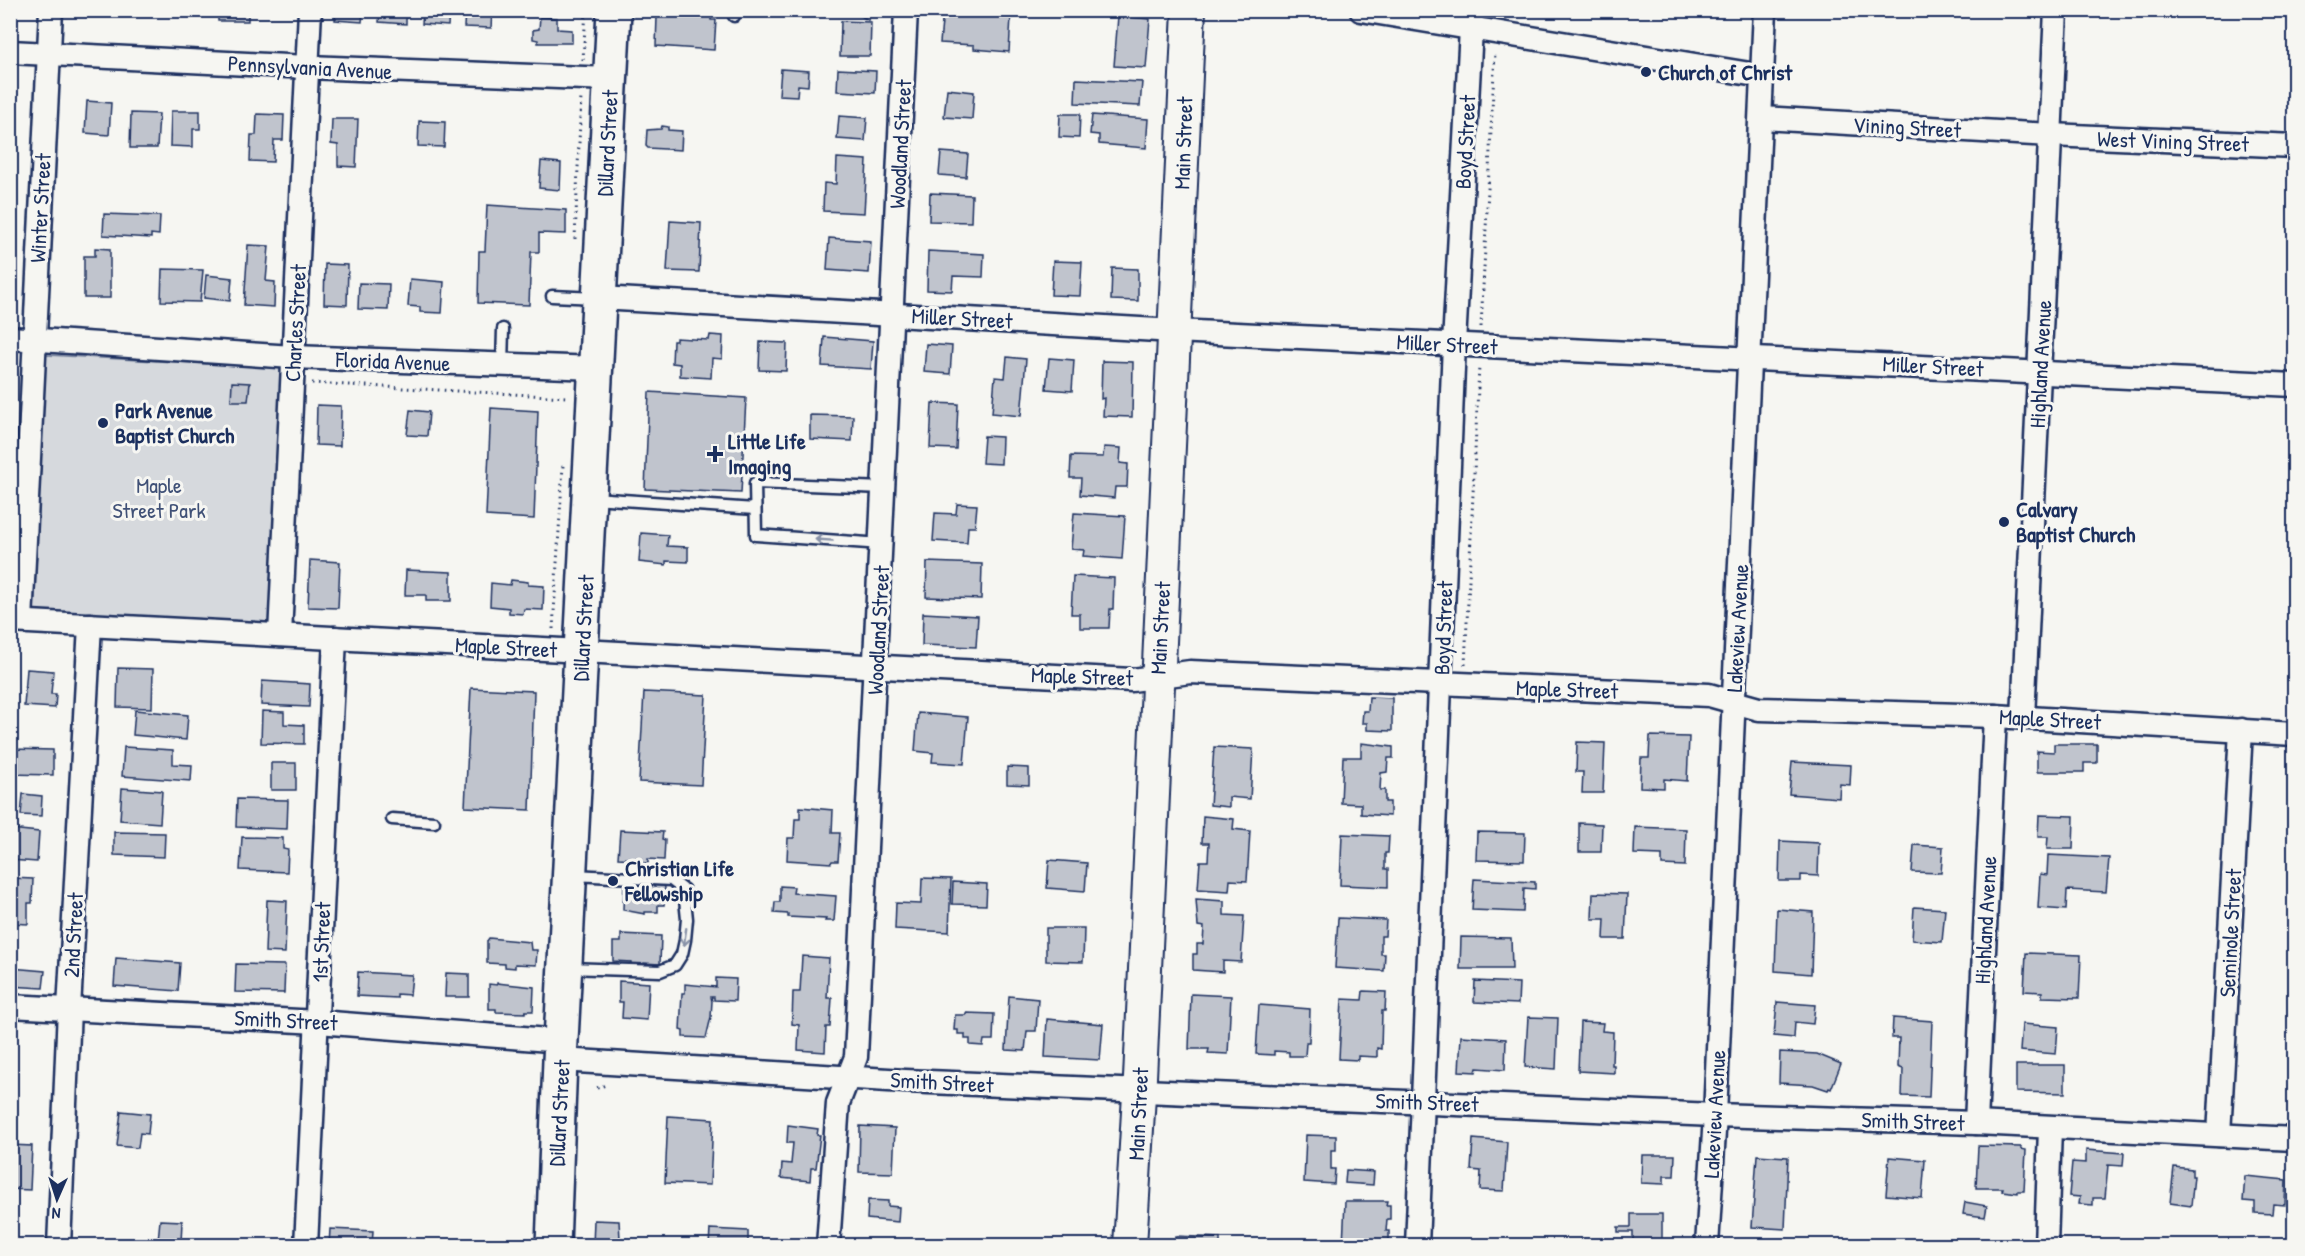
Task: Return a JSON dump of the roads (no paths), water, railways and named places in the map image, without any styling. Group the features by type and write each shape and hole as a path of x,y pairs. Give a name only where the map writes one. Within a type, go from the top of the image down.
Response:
{"main road":[{"name":"Dillard Street","path":"553,1245 590,498 582,368 600,298 596,78 614,10"},
{"name":"Main Street","path":"1131,1245 1189,10"}],"street":[{"name":"Winter Street","path":"16,621 34,339 51,10"},
{"name":"Charles Street","path":"280,635 310,10"},
{"name":"Woodland Street","path":"828,1245 838,1104 856,1057 906,10"},
{"path":"1361,10 1472,19 1496,32 1762,76"},
{"name":"Lakeview Avenue","path":"1707,1245 1762,118 1765,10"},
{"name":"Highland Avenue","path":"2023,718 2056,10"},
{"name":"Boyd Street","path":"1417,1245 1451,684 1454,344 1472,19"},
{"name":"Pennsylvania Avenue","path":"10,52 596,78"},
{"name":"Vining Street","path":"1762,118 2051,135"},
{"name":"West Vining Street","path":"2051,135 2295,146"},
{"name":"Miller Street","path":"600,298 1175,331 2295,385"},
{"name":"Florida Avenue","path":"10,338 293,357 582,368"},
{"name":"Maple Street","path":"16,621 1132,680 1190,672 1709,695 1759,709 1995,716 2295,734"},
{"name":"2nd Street","path":"58,1245 90,625"},
{"name":"1st Street","path":"306,1245 334,638"},
{"name":"Highland Avenue","path":"1976,1123 1995,716"},
{"name":"Seminole Street","path":"2219,1135 2241,730"},
{"name":"Smith Street","path":"10,1006 318,1022 561,1051 847,1078 1715,1115 1976,1123 2295,1139"},
{"path":"2046,1245 2050,1128"}],"lane":[{"path":"552,296 600,298"},
{"path":"502,365 503,329"},
{"path":"882,544 756,535 755,483 884,488"},
{"path":"590,498 755,509"},
{"path":"392,819 434,822"},
{"path":"566,968 660,971 668,968 675,965 682,954 687,919 684,890 671,880 571,875"}],"place":[{"name":"Church of Christ","path":"1646,72"},
{"name":"Park Avenue Baptist Church","path":"103,423"},
{"name":"Little Life Imaging","path":"715,454"},
{"name":"Calvary Baptist Church","path":"2004,522"},
{"name":"Christian Life Fellowship","path":"613,881"}],"park label":[{"name":"Maple Street Park","path":"159,498"}]}
